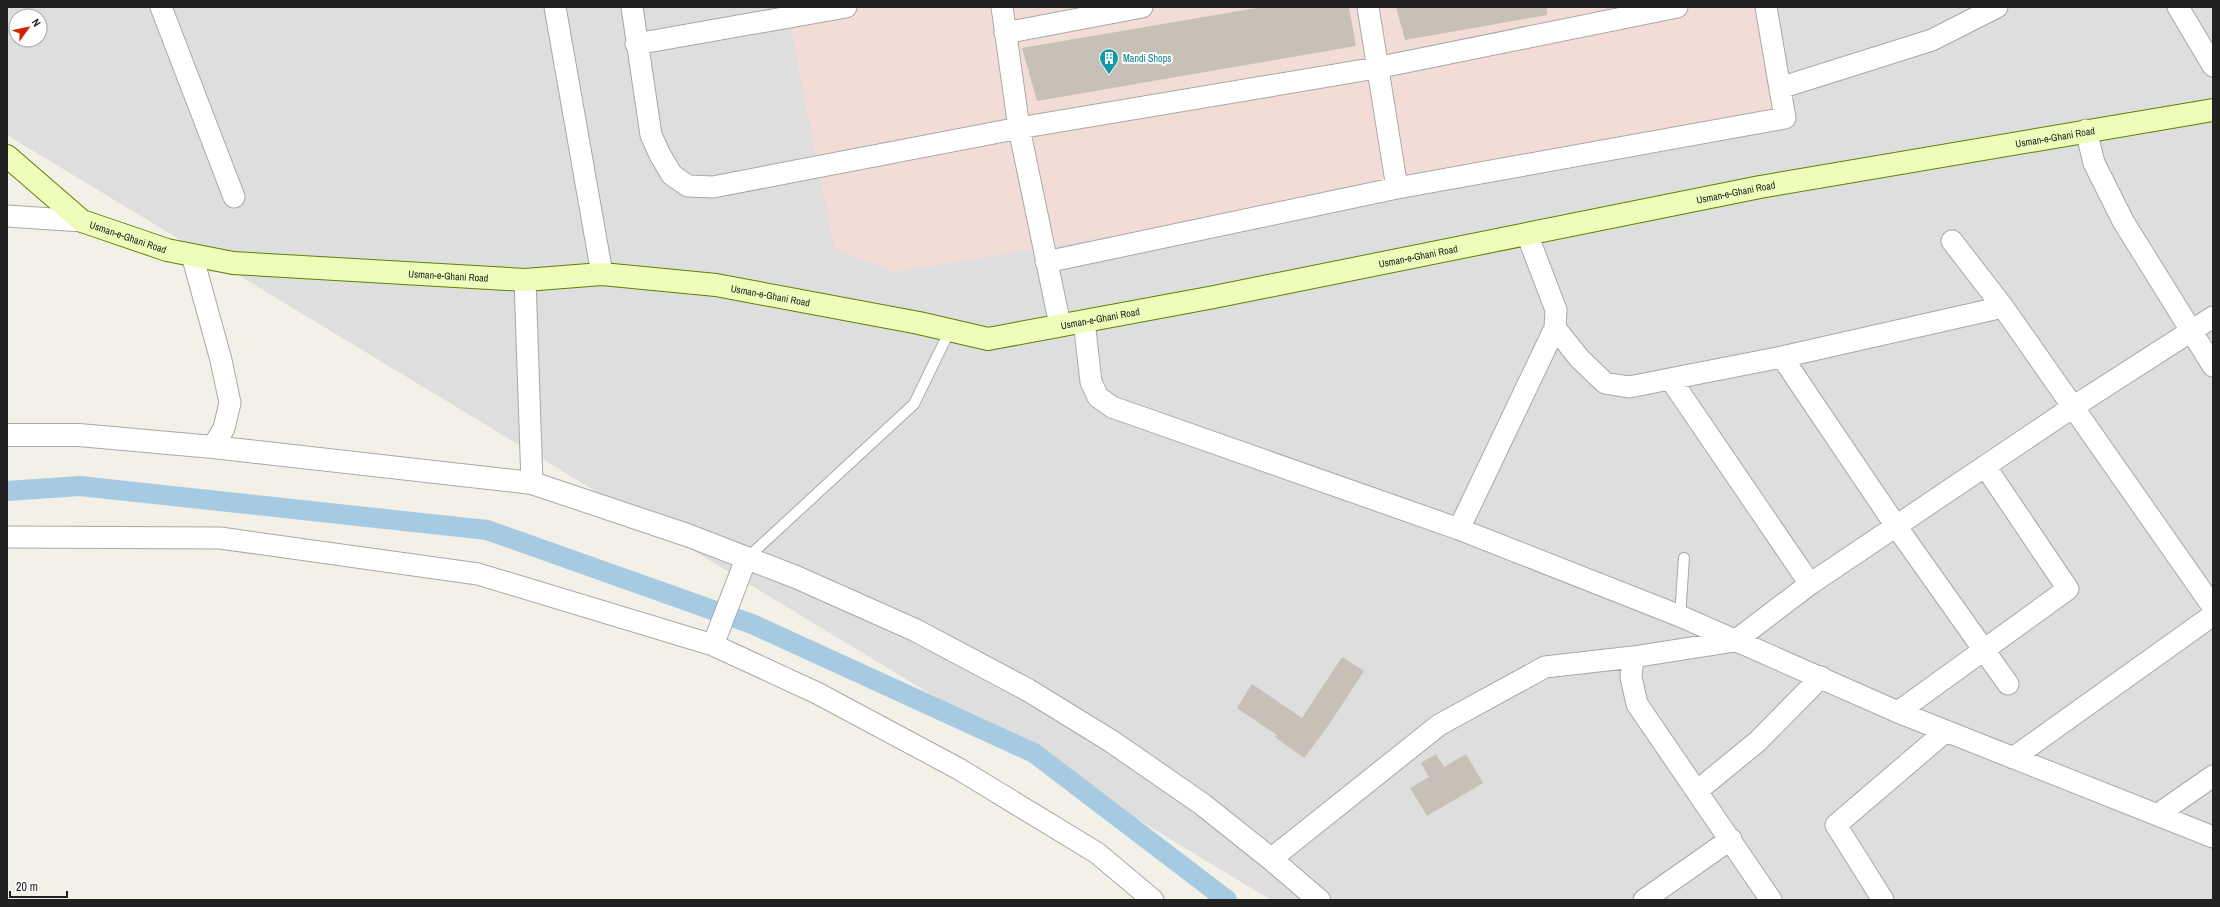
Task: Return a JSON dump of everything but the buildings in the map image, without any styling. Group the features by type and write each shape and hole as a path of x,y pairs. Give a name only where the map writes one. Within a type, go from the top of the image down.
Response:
{"main road":[{"name":"Usman-e-Ghani Road","path":"7,156 82,221 167,250 233,263 525,280 602,274 716,285 988,338 1214,297 1760,187 2086,130 2213,110"}],"street":[{"path":"161,7 234,197"},
{"path":"555,7 602,274"},
{"path":"632,7 636,44 651,135 660,155 672,175 688,186 713,187 1019,128 1376,68 1677,7"},
{"path":"636,44 846,7"},
{"path":"1002,7 1019,128 1060,325"},
{"path":"1005,33 1142,7"},
{"path":"1368,7 1376,68 1397,188"},
{"path":"1046,262 1397,188 1785,118 1766,7"},
{"path":"1780,88 1932,40 1998,7"},
{"path":"2178,7 2213,66"},
{"path":"2086,130 2094,163 2123,221 2213,366"},
{"path":"7,216 82,221"},
{"path":"1459,529 1555,328 1556,310 1527,234"},
{"path":"1952,242 2003,307 2213,607"},
{"path":"192,255 221,360 230,403 224,428 213,447"},
{"path":"525,280 532,483"},
{"path":"1555,328 1580,359 1605,383 1629,387 1671,380 1782,357 2003,307"},
{"path":"1271,859 1439,725 1545,667 1633,657 1735,641 1810,584 2072,407 2213,317"},
{"path":"1084,321 1091,382 1098,397 1112,407 1459,529 1680,616 1898,712 2213,837"},
{"path":"1782,357 1896,526 2008,684"},
{"path":"1671,380 1810,584"},
{"path":"7,435 79,435 213,447 532,483 687,534 746,559 796,577 915,630 1028,690 1111,741 1202,804 1271,859 1319,900"},
{"path":"1898,712 1983,649 2068,589 1985,466"},
{"path":"7,537 220,538 478,574 715,640 959,769 1097,853 1153,900"},
{"path":"715,640 746,559"},
{"path":"2013,758 2213,615"},
{"path":"1633,657 1631,677 1637,704 1732,839 1771,900"},
{"path":"1697,790 1758,741 1820,677"},
{"path":"1883,900 1836,825 1946,731"},
{"path":"2157,815 2213,776"},
{"path":"1644,900 1732,839"}],"lane":[{"path":"746,559 914,404 950,330"},
{"path":"1680,616 1684,558"}],"shaded area":[{"path":"7,7 2213,7 2213,900 1271,900 7,135"},
{"path":"787,7 1775,7 1795,122 895,272 834,248"}],"waterway":[{"path":"7,491 80,486 487,530 752,624 1034,753 1227,900"}],"place":[{"name":"Mandi Shops","path":"1109,75"}]}
